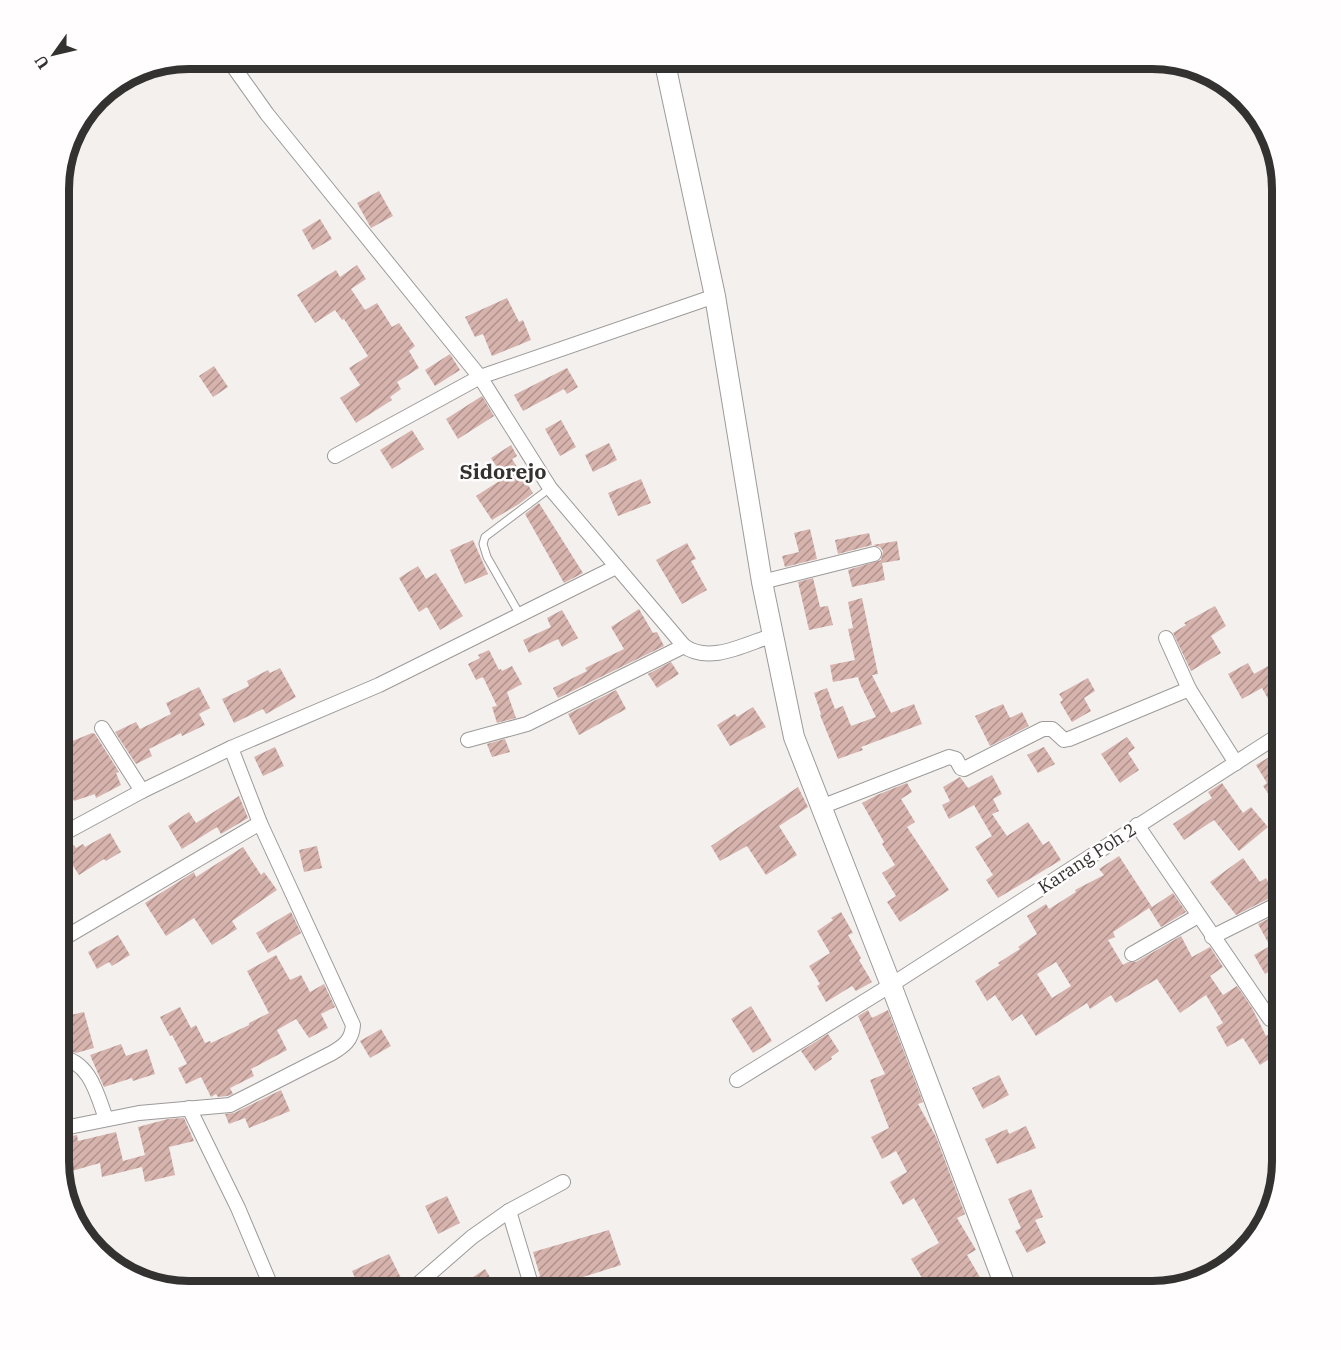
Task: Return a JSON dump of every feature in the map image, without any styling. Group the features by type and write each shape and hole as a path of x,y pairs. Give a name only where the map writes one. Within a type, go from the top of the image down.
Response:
{"main road":[{"path":"666,69 715,296 762,582 794,737 1003,1281"}],"street":[{"path":"236,69 267,114 480,376 550,488 684,646 691,651 708,655 774,634"},
{"path":"335,456 480,376 715,296"},
{"path":"762,582 874,554"},
{"path":"69,831 142,791 231,748 379,686 616,567"},
{"path":"1166,638 1189,689 1236,763"},
{"path":"468,740 527,724 684,646"},
{"path":"821,807 949,758 956,759 964,769 1043,729 1052,729 1061,739 1069,739 1189,689"},
{"path":"102,728 142,791"},
{"name":"Karang Poh 2","path":"737,1080 891,985 1272,740"},
{"path":"69,1126 148,1111 230,1104 332,1053 345,1045 353,1035 353,1025 260,824 231,748"},
{"path":"69,935 260,824"},
{"path":"1137,825 1270,1019"},
{"path":"1212,937 1272,907"},
{"path":"1132,954 1198,916"},
{"path":"69,1061 78,1065 91,1078 106,1119"},
{"path":"189,1108 237,1208 268,1281"},
{"path":"422,1281 472,1237 508,1211 563,1182"},
{"path":"508,1211 530,1281"}],"lane":[{"path":"520,615 487,557 483,544 484,537 550,488"}],"building":[{"path":"379,191 393,216 371,228 357,203"},
{"path":"320,219 332,239 313,250 302,230"},
{"path":"357,265 366,279 351,289 365,310 377,303 392,327 399,323 415,346 409,351 419,368 397,382 401,389 390,397 392,400 356,423 340,398 360,385 349,368 368,356 344,319 342,320 335,310 315,323 297,295 336,270 340,277"},
{"path":"507,298 519,322 523,320 531,340 492,356 483,334 475,337 465,317"},
{"path":"450,354 460,370 435,386 425,370"},
{"path":"214,366 228,387 213,397 199,376"},
{"path":"567,368 578,387 567,394 564,389 523,411 514,395"},
{"path":"482,396 494,416 458,439 446,419"},
{"path":"561,420 576,447 560,456 545,429"},
{"path":"412,430 424,449 392,469 380,450"},
{"path":"609,443 617,460 593,472 585,455"},
{"path":"511,445 517,456 512,459 533,493 492,520 476,496 504,478 491,458"},
{"path":"641,479 651,503 618,516 608,493"},
{"path":"539,503 583,573 564,583 525,514"},
{"path":"810,529 817,559 785,567 782,556 799,552 794,533"},
{"path":"869,533 872,545 838,554 835,540"},
{"path":"473,540 488,574 465,584 450,550"},
{"path":"897,541 900,560 882,563 885,580 852,587 848,570 881,560 883,551 880,547 873,545"},
{"path":"687,543 696,559 691,561 707,590 682,604 656,560"},
{"path":"418,566 426,579 436,573 463,616 440,630 427,607 419,612 399,578"},
{"path":"813,578 820,607 828,606 833,625 809,630 798,582"},
{"path":"862,598 878,674 872,675 891,713 914,704 922,724 861,747 863,750 838,759 820,715 814,693 827,688 835,709 843,706 851,726 876,717 858,677 833,682 830,665 855,660 848,629 853,628 848,602"},
{"path":"1215,606 1226,626 1211,636 1221,653 1191,671 1173,633 1186,625 1184,623"},
{"path":"639,609 653,633 657,632 664,646 558,698 553,688 587,671 585,668 624,649 611,627"},
{"path":"562,610 578,638 562,647 558,639 529,653 523,640 551,627 547,618"},
{"path":"489,650 499,670 502,671 512,666 522,684 507,692 516,718 497,723 492,707 497,706 483,677 476,680 468,664 480,658 478,655"},
{"path":"671,662 679,674 657,688 648,674"},
{"path":"1248,663 1254,674 1272,664 1272,706 1262,688 1242,699 1228,674"},
{"path":"280,668 296,697 266,714 263,709 234,723 222,699 249,686 247,681 268,670 270,673"},
{"path":"1088,678 1095,691 1084,698 1091,711 1072,722 1060,702 1063,700 1059,694"},
{"path":"199,687 210,708 199,714 205,725 182,736 181,733 149,749 152,756 136,764 115,732 136,722 140,729 171,714 166,703"},
{"path":"616,690 626,709 579,735 568,714"},
{"path":"1003,704 1010,718 1022,712 1029,726 990,746 975,716"},
{"path":"753,707 766,727 730,746 717,725"},
{"path":"92,733 95,734 119,772 116,773 121,785 96,798 95,794 74,801 69,787 69,740 70,742"},
{"path":"1127,737 1135,748 1128,753 1139,770 1120,783 1101,754"},
{"path":"505,739 510,752 492,757 487,744"},
{"path":"275,747 284,766 263,776 254,757"},
{"path":"1044,747 1055,764 1038,773 1027,755"},
{"path":"1272,755 1272,799 1263,786 1267,783 1256,765"},
{"path":"992,775 1002,794 993,799 999,811 992,814 1007,836 1028,822 1043,845 1049,841 1061,860 998,898 986,880 993,875 975,847 992,836 974,805 949,819 942,805 950,801 943,787 960,777 968,788"},
{"path":"907,783 912,792 901,799 915,822 907,827 949,890 900,922 887,902 896,896 882,873 895,865 862,803"},
{"path":"1222,783 1243,813 1251,807 1268,827 1239,851 1214,820 1184,840 1173,824 1212,798 1208,792"},
{"path":"798,787 808,807 779,826 797,855 766,875 747,846 720,861 711,846"},
{"path":"239,796 248,818 221,834 217,827 182,849 168,826 189,812 196,823"},
{"path":"110,833 121,852 106,861 104,859 79,875 69,860 69,848 74,845 76,848 83,844 85,847"},
{"path":"317,846 322,868 304,872 299,850"},
{"path":"243,847 261,875 264,872 277,890 232,921 237,929 212,945 194,918 166,936 145,903 194,872 196,877"},
{"path":"1119,856 1152,907 1173,893 1186,912 1161,927 1149,908 1113,932 1115,937 1108,940 1123,965 1136,962 1181,936 1192,957 1210,947 1223,967 1210,976 1223,995 1237,986 1252,1008 1266,1036 1272,1032 1272,1057 1260,1065 1243,1038 1227,1047 1216,1027 1223,1023 1206,995 1180,1013 1157,979 1116,1003 1111,995 1090,1009 1087,1003 1036,1036 1022,1014 1012,1021 995,995 987,1001 975,981 1000,965 998,963 1020,949 1018,947 1037,934 1027,916 1046,904 1049,909 1076,892 1075,890 1104,875 1099,869","holes":["1056,962 1071,986 1052,998 1037,974"]},
{"path":"1243,858 1260,882 1266,878 1272,888 1272,897 1236,915 1210,882"},
{"path":"291,912 301,933 268,953 256,933"},
{"path":"841,912 853,933 848,935 861,958 859,960 872,982 856,991 852,986 826,1002 817,986 820,984 809,966 830,953 817,931"},
{"path":"1272,917 1272,969 1265,974 1254,955 1270,946 1258,924"},
{"path":"118,935 130,955 112,966 109,962 97,969 88,952"},
{"path":"276,955 290,980 301,975 310,992 324,984 335,1007 321,1014 328,1028 309,1038 296,1019 277,1030 287,1050 251,1069 254,1076 230,1088 233,1094 218,1097 216,1094 211,1097 201,1077 186,1084 178,1068 187,1064 160,1017 180,1007 191,1028 196,1025 205,1043 210,1041 211,1043 249,1025 269,1013 247,971"},
{"path":"751,1006 772,1041 753,1053 731,1019"},
{"path":"69,1009 71,1015 84,1012 94,1048 76,1053 69,1051"},
{"path":"868,1010 872,1018 888,1010 923,1102 918,1104 936,1137 965,1214 957,1218 976,1250 967,1255 981,1279 977,1281 924,1281 911,1259 939,1243 914,1198 903,1205 890,1182 907,1172 896,1151 882,1159 871,1137 889,1128 870,1080 885,1074 858,1016"},
{"path":"381,1029 391,1046 370,1058 360,1041"},
{"path":"828,1034 839,1051 815,1071 801,1051"},
{"path":"121,1044 126,1056 147,1049 155,1074 133,1081 132,1078 104,1087 90,1055"},
{"path":"999,1075 1009,1095 983,1109 972,1088"},
{"path":"281,1090 290,1111 249,1128 245,1118 229,1124 225,1114 234,1113"},
{"path":"184,1118 194,1141 169,1147 175,1175 145,1182 142,1167 102,1177 100,1163 69,1172 69,1136 77,1135 78,1141 116,1132 123,1161 145,1155 138,1127 168,1119"},
{"path":"1026,1126 1036,1148 997,1164 985,1139 1007,1129 1009,1134"},
{"path":"1031,1189 1043,1217 1035,1220 1046,1243 1027,1253 1015,1231 1021,1228 1008,1199"},
{"path":"447,1196 460,1223 438,1234 425,1206"},
{"path":"609,1230 621,1265 570,1281 539,1281 538,1277 540,1276 533,1252"},
{"path":"389,1254 401,1278 395,1281 356,1281 352,1271"},
{"path":"485,1269 492,1281 467,1281"}],"district":[{"name":"Sidorejo","path":"503,471"}]}
